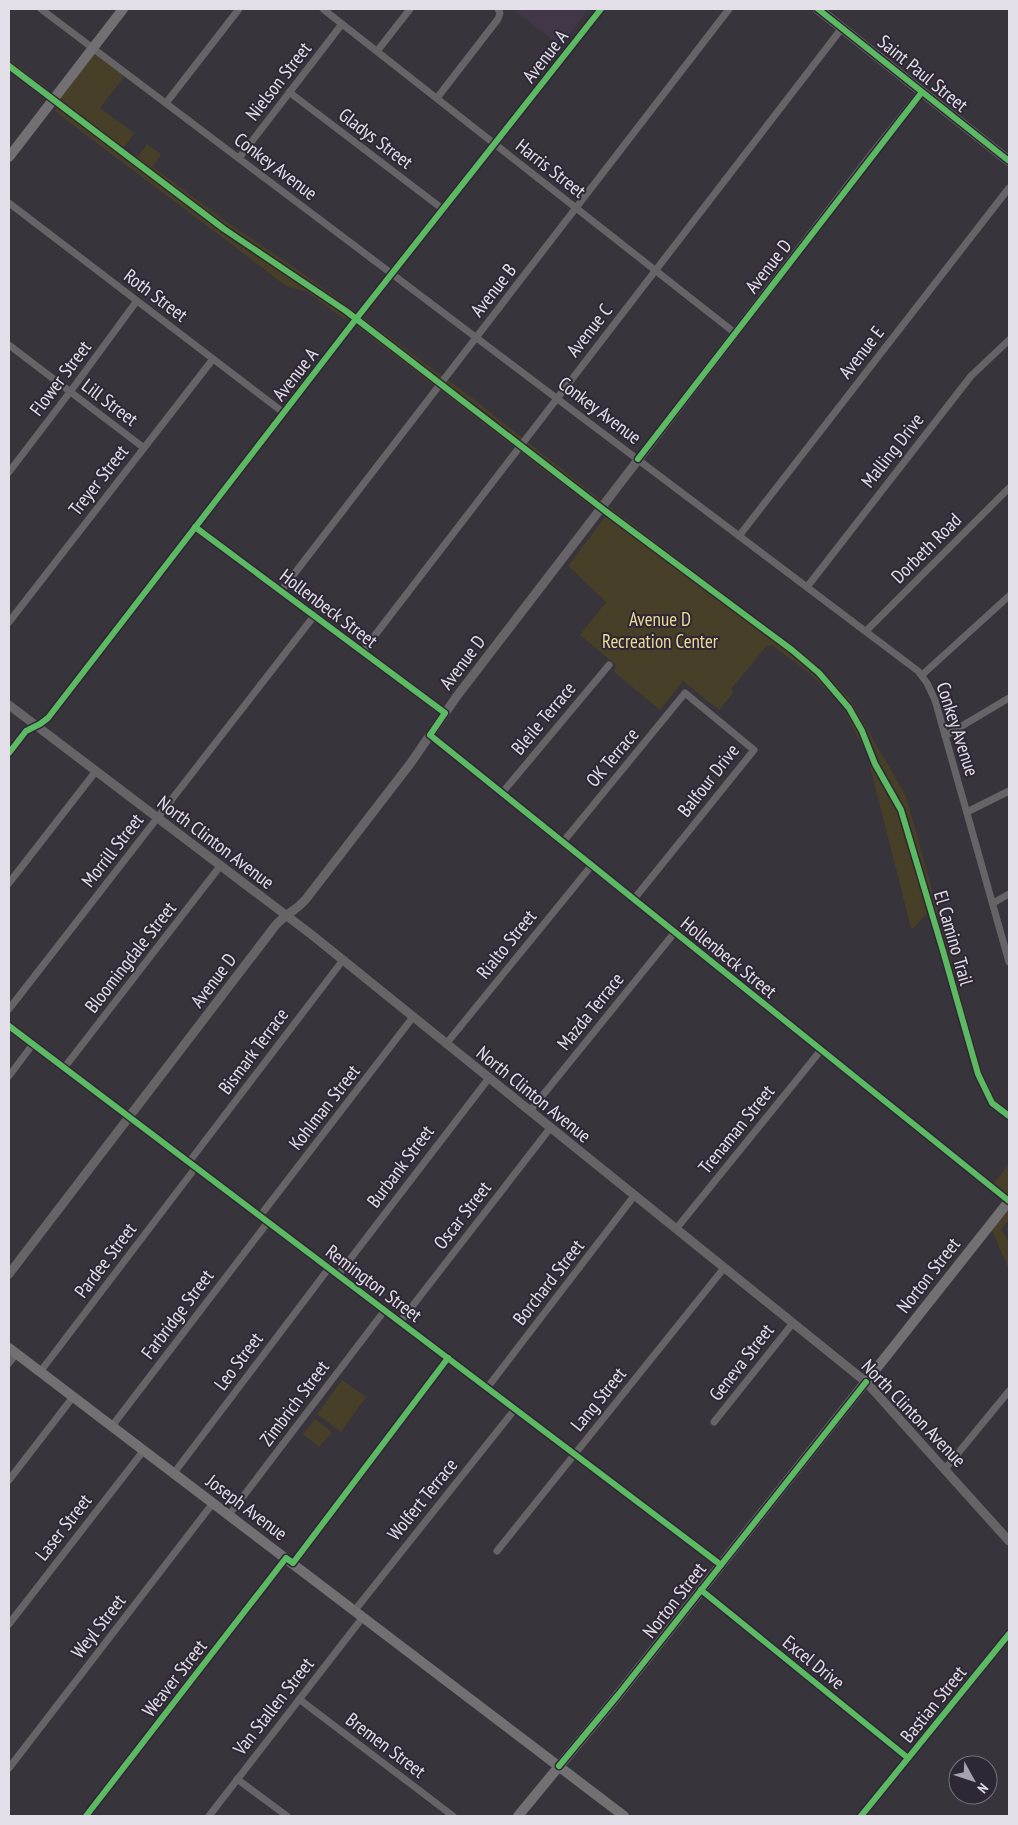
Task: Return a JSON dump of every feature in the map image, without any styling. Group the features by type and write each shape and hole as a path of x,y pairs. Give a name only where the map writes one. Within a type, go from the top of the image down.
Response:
{"main road":[{"path":"9,157 123,9"},
{"name":"Saint Paul Street","path":"818,9 1009,161"},
{"name":"Norton Street","path":"518,1816 721,1565 1009,1201"},
{"name":"Joseph Avenue","path":"12,1351 624,1816"}],"street":[{"name":"Conkey Avenue","path":"41,9 922,675 935,700 1009,962"},
{"path":"166,103 239,9"},
{"name":"Harris Street","path":"323,9 378,50 735,333"},
{"path":"378,50 410,9"},
{"path":"437,98 498,20 500,13 498,9"},
{"name":"Avenue A","path":"9,753 26,731 48,718 601,9"},
{"name":"Avenue B","path":"281,591 729,9"},
{"name":"Nielson Street","path":"239,158 342,24"},
{"name":"Avenue C","path":"362,652 842,28"},
{"name":"Gladys Street","path":"290,92 444,210"},
{"name":"Avenue D","path":"9,1274 275,926 302,904 410,764 445,713 638,459 922,92"},
{"name":"Avenue E","path":"740,536 1009,188"},
{"name":"Roth Street","path":"9,203 136,302 284,413"},
{"name":"Flower Street","path":"9,472 136,302"},
{"name":"Malling Drive","path":"807,587 971,376 1009,340"},
{"name":"Lill Street","path":"9,345 144,448"},
{"name":"Treyer Street","path":"9,622 213,359"},
{"name":"Dorbeth Road","path":"866,631 1009,488"},
{"name":"Hollenbeck Street","path":"196,527 445,713"},
{"path":"922,675 1009,596"},
{"name":"Morrill Street","path":"9,1009 314,616"},
{"name":"Bleile Terrace","path":"502,792 609,665"},
{"name":"OK Terrace","path":"563,842 685,694"},
{"name":"Balfour Drive","path":"634,899 754,750 685,694"},
{"path":"945,736 1009,698"},
{"name":"North Clinton Avenue","path":"9,705 343,960 866,1382 1009,1541"},
{"name":"Hollenbeck Street","path":"430,736 1009,1201"},
{"path":"9,883 96,771"},
{"path":"967,812 1009,791"},
{"name":"Rialto Street","path":"446,1044 592,865"},
{"name":"Bloomingdale Street","path":"64,1068 221,866"},
{"path":"993,902 1009,894"},
{"name":"Mazda Terrace","path":"530,1111 675,932"},
{"name":"Bismark Terrace","path":"189,1162 343,960"},
{"name":"Kohlman Street","path":"260,1216 413,1017"},
{"name":"Remington Street","path":"9,1026 721,1565"},
{"path":"9,1076 33,1044"},
{"name":"Trenaman Street","path":"676,1229 821,1050"},
{"name":"Burbank Street","path":"338,1275 489,1078"},
{"name":"Oscar Street","path":"400,1322 550,1128"},
{"name":"Pardee Street","path":"40,1372 196,1168"},
{"name":"Borchard Street","path":"487,1388 634,1196"},
{"name":"Farbridge Street","path":"112,1426 268,1222"},
{"name":"Leo Street","path":"174,1473 329,1268"},
{"name":"Lang Street","path":"497,1551 724,1268"},
{"name":"Zimbrich Street","path":"229,1515 385,1310"},
{"name":"Geneva Street","path":"714,1422 793,1323"},
{"path":"9,1363 12,1351"},
{"name":"Weaver Street","path":"86,1816 448,1358"},
{"path":"945,1468 1009,1390"},
{"path":"9,1480 73,1397"},
{"name":"Wolfert Terrace","path":"359,1613 515,1409"},
{"name":"Laser Street","path":"9,1624 144,1450"},
{"name":"Weyl Street","path":"9,1768 213,1504"},
{"name":"Excel Drive","path":"701,1590 908,1758"},
{"name":"Van Stallen Street","path":"209,1816 299,1699 359,1613"},
{"name":"Bastian Street","path":"862,1816 1009,1634"},
{"name":"Bremen Street","path":"299,1699 453,1816"},
{"path":"237,1779 287,1816"}],"shaded area":[{"path":"513,9 589,9 560,46"}],"green space":[{"name":"Avenue D Recreation Center","path":"93,48 127,73 100,108 134,133 124,148 138,157 147,144 161,154 153,167 228,223 301,272 476,401 612,509 811,659 850,699 906,796 982,1071 997,1101 1009,1111 1009,1121 991,1107 976,1079 928,912 914,928 911,928 867,755 841,704 808,672 772,645 767,646 731,689 734,692 719,710 683,681 660,710 613,671 617,666 580,635 606,602 568,566 605,517 346,318 344,319 307,292 286,286 55,111 57,108 9,71 9,59 49,90 48,92 55,97"},
{"path":"1009,1164 1009,1202 991,1187"},
{"path":"1009,1202 1009,1220 1001,1229 1009,1243 1009,1269 990,1226"},
{"path":"342,1380 366,1397 341,1432 317,1414"},
{"path":"315,1419 332,1432 319,1447 303,1434"}],"cycle path":[{"path":"9,753 26,731 48,718 356,319 601,9"},
{"path":"818,9 1009,161"},
{"name":"El Camino Trail","path":"9,66 224,229 346,311 608,513 792,650 819,673 849,708 862,731 875,764 901,810 978,1074 992,1103 1009,1116"},
{"path":"638,459 922,92"},
{"path":"195,527 445,713 430,735 1009,1201"},
{"path":"9,1026 721,1565"},
{"path":"86,1816 286,1558 293,1563 448,1358"},
{"path":"559,1766 618,1695 866,1382"},
{"path":"701,1590 908,1758"},
{"path":"861,1816 1009,1634"}]}
